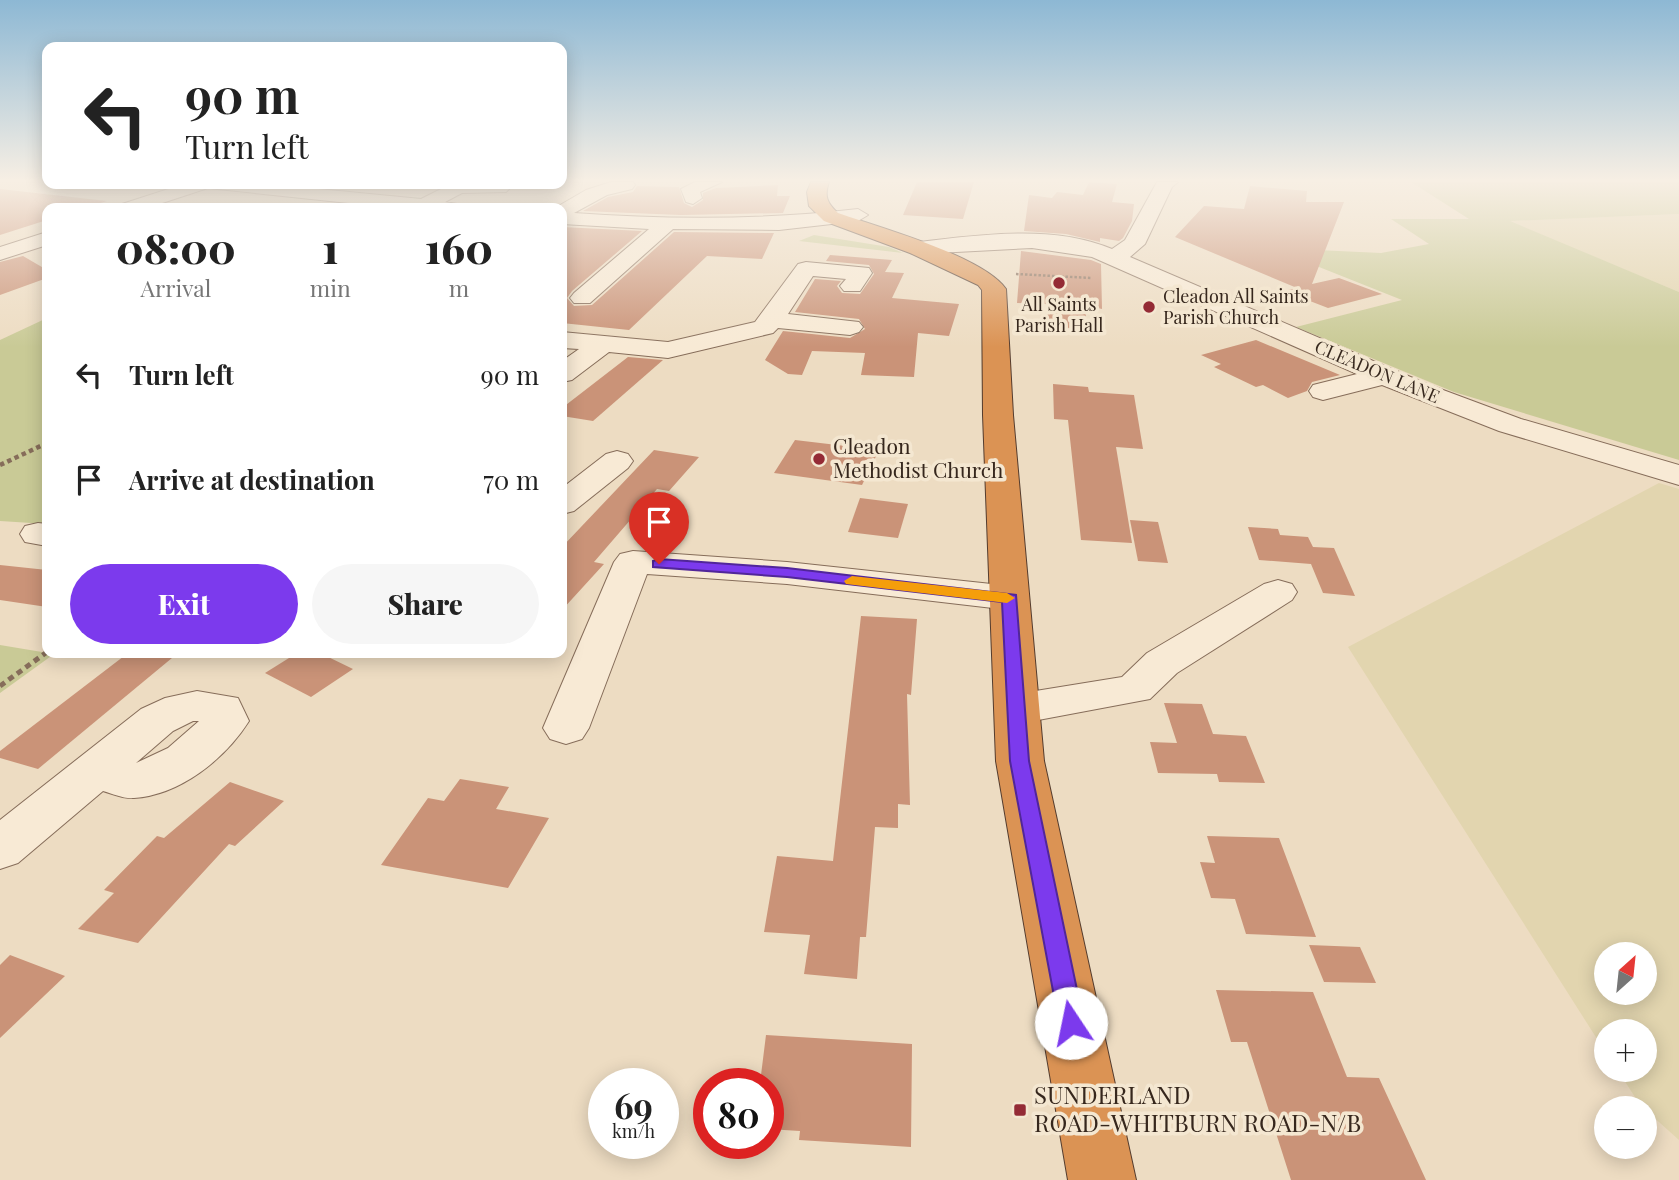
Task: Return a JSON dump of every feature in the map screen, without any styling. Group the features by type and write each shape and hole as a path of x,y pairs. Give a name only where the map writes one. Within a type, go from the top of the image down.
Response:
{"highway":[{"path":"887,237 989,280"},
{"path":"925,237 950,245 982,263 989,280 1020,761 1102,1180"}],"street":[{"path":"582,298 654,237"},
{"path":"733,237 769,240 787,237"},
{"name":"CLEADON LANE","path":"981,237 1032,246 1125,250 1384,376 1510,425 1679,475"},
{"path":"1125,250 1133,237"},
{"name":"CLEADON LANE","path":"918,248 999,239"},
{"path":"0,254 42,240"},
{"path":"641,246 675,250"},
{"path":"567,340 668,350 689,347 764,328 806,269 861,273 852,286"},
{"path":"772,320 850,327"},
{"path":"567,370 604,344"},
{"path":"1323,391 1384,376"},
{"path":"567,500 617,461"},
{"path":"566,728 633,562 787,573 1010,598"},
{"path":"1017,709 1135,689 1162,663 1278,592"},
{"path":"0,849 95,771"}],"path":[{"path":"989,280 1099,279"},
{"path":"0,465 42,445"},
{"path":"0,686 42,656"}],"shaded area":[{"path":"1547,237 1679,237 1679,292"},
{"path":"1659,483 1679,489 1679,1140 1657,1120 1657,1096 1634,1096 1625,1082 1657,1082 1657,1019 1594,1019 1594,1034 1348,647"}],"green space":[{"path":"809,237 827,237 889,247 903,253 799,241"},
{"path":"1418,237 1548,237 1679,292 1679,460 1454,392 1296,327 1402,300 1304,261 1317,250 1381,253 1429,244"},
{"path":"42,320 42,524 0,521 0,340"},
{"path":"0,645 42,652 42,658 48,658 0,693"}],"building":[{"path":"567,237 635,237 567,298"},
{"path":"668,237 772,237 762,259 707,256 629,330 567,324 567,298 574,306 592,305"},
{"path":"1079,237 1123,237 1119,241 1100,238 1100,242"},
{"path":"1175,237 1330,237 1312,284 1339,278 1382,294 1328,308 1284,291 1297,288"},
{"path":"1021,251 1091,260 1101,264 1102,309 1085,305 1087,329 1054,327 1054,320 1048,320 1047,304 1017,303"},
{"path":"830,255 892,260 885,272 904,273 892,298 959,304 949,336 918,333 914,377 861,375 865,353 812,351 802,375 788,374 765,360 783,331 850,338 865,329 859,319 795,312 815,279 841,281 837,286 842,293 860,294 874,274 869,265 826,261"},
{"path":"23,256 42,267 42,280 0,295 0,262"},
{"path":"1256,340 1340,375 1312,382 1307,391 1288,398 1263,385 1256,387 1214,367 1221,364 1201,355"},
{"path":"628,357 663,360 593,421 567,417 567,404"},
{"path":"1053,384 1088,387 1089,392 1134,395 1143,449 1116,447 1132,543 1081,540 1068,420 1054,419"},
{"name":"Cleadon Methodist Church","path":"795,440 879,450 862,485 774,473"},
{"path":"654,450 699,457 669,491 657,489 594,562 604,564 567,605 567,542"},
{"path":"860,498 908,504 898,538 848,532"},
{"path":"1130,520 1158,522 1168,563 1138,561"},
{"path":"1248,527 1278,529 1280,535 1308,537 1313,547 1334,548 1355,596 1323,593 1311,564 1259,560"},
{"path":"0,565 42,569 42,606 0,600"},
{"path":"861,616 917,619 911,695 907,694 910,805 898,804 898,828 875,827 866,937 860,937 857,979 804,974 810,935 764,932 777,856 833,861"},
{"path":"121,658 172,658 38,769 0,758 0,751"},
{"path":"289,658 330,658 353,669 311,697 265,673"},
{"path":"1164,703 1202,704 1213,734 1246,736 1265,783 1219,782 1217,774 1158,773 1150,742 1177,743"},
{"path":"460,779 509,787 496,809 549,818 508,888 381,865 428,798 444,801"},
{"path":"230,782 284,801 235,846 229,844 138,943 78,929 114,893 104,890 157,836 164,838"},
{"path":"1207,836 1279,838 1316,937 1246,934 1235,899 1211,898 1200,862 1215,863"},
{"path":"1309,945 1360,947 1376,983 1324,982"},
{"path":"10,955 65,976 0,1038 0,965"},
{"path":"1216,990 1313,992 1347,1077 1379,1078 1426,1180 1291,1180 1247,1042 1231,1042"},
{"path":"766,1035 912,1044 911,1147 799,1140 800,1131 784,1130 784,1068 762,1068"}],"slow traffic":[{"path":"852,581 1007,598"}],"place":[{"name":"All Saints Parish Hall","path":"1059,283"},
{"name":"Cleadon All Saints Parish Church","path":"1149,307"},
{"name":"Cleadon Methodist Church","path":"819,459"},
{"name":"SUNDERLAND ROAD-WHITBURN ROAD-N/B","path":"1020,1110"}],"route":[{"path":"659,564 787,573 955,594 1010,598 1020,761 1071,1023"}]}
